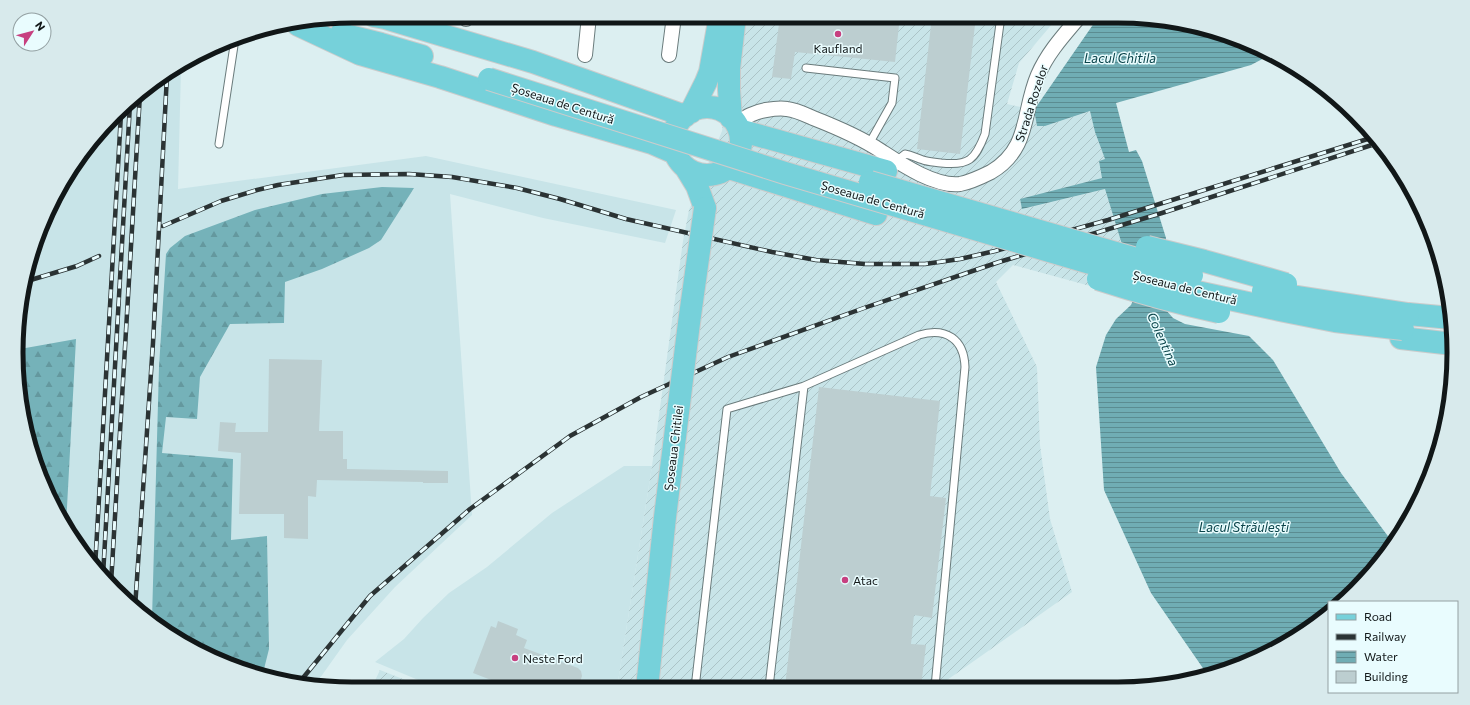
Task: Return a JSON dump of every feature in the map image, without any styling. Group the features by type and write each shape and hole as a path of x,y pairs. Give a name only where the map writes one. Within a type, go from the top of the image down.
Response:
{"main road":[{"name":"Șoseaua de Centură","path":"359,23 385,30 490,73 777,171 1097,265 1197,292 1335,321 1405,322 1445,319"},
{"path":"402,23 533,62 688,114 699,108 716,109 724,112 735,124 891,166 1098,235 1329,294 1405,322 1446,341"},
{"path":"680,160 674,147 674,135 678,124 688,114 710,72 719,23"},
{"path":"302,27 360,54 440,77 556,115 652,143 680,160 698,174 706,176 725,170 734,162 740,151 741,138 735,124 729,90 729,69 734,23"},
{"name":"Șoseaua de Centură","path":"310,26 381,44 427,58 490,73"},
{"name":"Șoseaua Chitilei","path":"680,160 697,186 705,208"},
{"path":"725,170 1096,278 1127,289 1190,306 1263,320 1405,322 1444,311"},
{"name":"Șoseaua Chitilei","path":"648,682 665,517 705,208 713,187 725,170"},
{"name":"Șoseaua de Centură","path":"1405,322 1446,332"}],"street":[{"path":"584,55 588,23"},
{"path":"669,56 673,23"},
{"name":"Strada Rozelor","path":"735,124 751,114 761,111 787,109 830,125 869,144 891,166 929,178 958,184 981,177 1004,162 1013,152 1022,135 1033,91 1044,62 1058,41 1074,23"}],"lane":[{"path":"891,166 905,154 924,161 956,164 966,162 980,147 985,134 1000,23"},
{"path":"219,144 234,45"},
{"path":"806,68 895,78 892,103 869,144"},
{"path":"697,682 727,409 804,386 919,335 930,332 942,332 953,338 960,347 965,357 965,367 935,682"},
{"path":"770,682 804,386"}],"shaded area":[{"path":"737,23 1053,23 1019,63 1007,104 1034,110 1037,126 1045,126 1091,111 1095,132 1105,159 1099,161 1103,178 1020,200 1023,209 1105,189 1124,251 1134,298 1013,265 996,282 1037,367 1040,445 1050,519 1072,592 947,680 947,682 618,682 652,466 683,241 689,210 722,131"},
{"path":"181,71 178,189 426,156 676,210 665,243 543,218 450,194 472,515 395,587 347,640 319,680 288,676 247,665 207,648 169,626 135,600 105,570 91,553 67,517 57,498 48,479 34,438 26,396 23,352 24,331 29,288 40,247 48,226 67,188 91,152 105,135 135,105 152,91"},
{"path":"624,466 652,466 618,682 423,682 375,662 404,639 449,593 487,567 552,513"},
{"path":"380,670 410,682 374,682"}],"green space":[{"path":"382,187 414,188 381,240 369,248 322,269 285,282 284,323 230,324 200,377 197,419 166,417 162,453 233,459 231,540 267,536 269,649 263,670 226,657 207,648 188,638 152,614 159,367 166,254 170,248 185,236 255,210 322,194"},
{"path":"76,339 67,516 48,479 34,438 26,396 23,348"}],"water":[{"name":"Lacul Străulești","path":"1094,23 1139,24 1182,29 1223,40 1265,58 1251,65 1116,103 1129,152 1136,150 1142,161 1166,238 1166,310 1173,318 1185,324 1249,336 1273,360 1341,473 1389,538 1365,570 1335,600 1328,601 1328,606 1318,614 1282,638 1244,657 1223,665 1205,671 1151,593 1104,490 1096,367 1106,335 1116,319 1131,305 1134,298 1124,251 1105,189 1022,209 1020,199 1102,178 1099,161 1105,159 1095,132 1090,111 1045,126 1037,126 1034,110"}],"building":[{"name":"Kaufland","path":"779,23 899,23 895,62 795,52 791,79 772,77"},
{"path":"931,23 975,23 960,154 917,149"},
{"path":"269,359 322,360 319,431 343,431 343,459 347,459 347,469 448,471 448,483 317,480 316,497 308,496 308,539 284,538 284,514 239,514 241,453 218,451 220,422 236,423 235,432 268,432"},
{"path":"819,387 940,401 930,496 946,498 932,618 914,615 911,644 926,645 922,682 786,682"},
{"name":"Neste Ford","path":"498,621 518,629 516,635 527,640 524,648 578,668 581,671 582,676 580,682 496,682 473,673 491,626 496,628"}],"railway":[{"path":"136,600 153,343 167,81"},
{"path":"111,576 140,101"},
{"path":"103,568 130,110"},
{"path":"96,559 121,119"},
{"path":"163,226 221,201 278,185 343,175 409,174 452,177 517,188 626,219 772,252 816,260 865,264 925,264 960,259 995,251 1108,220 1368,139"},
{"path":"303,678 370,596 470,509 570,436 641,397 728,357 864,308 999,262 1162,213 1373,145"},
{"path":"31,280 77,266 99,256"}],"place":[{"name":"Kaufland","path":"838,34"},
{"name":"Atac","path":"845,580"},
{"name":"Neste Ford","path":"515,658"}],"water label":[{"name":"Lacul Chitila","path":"1120,58"},
{"name":"Colentina","path":"1163,339"}]}
